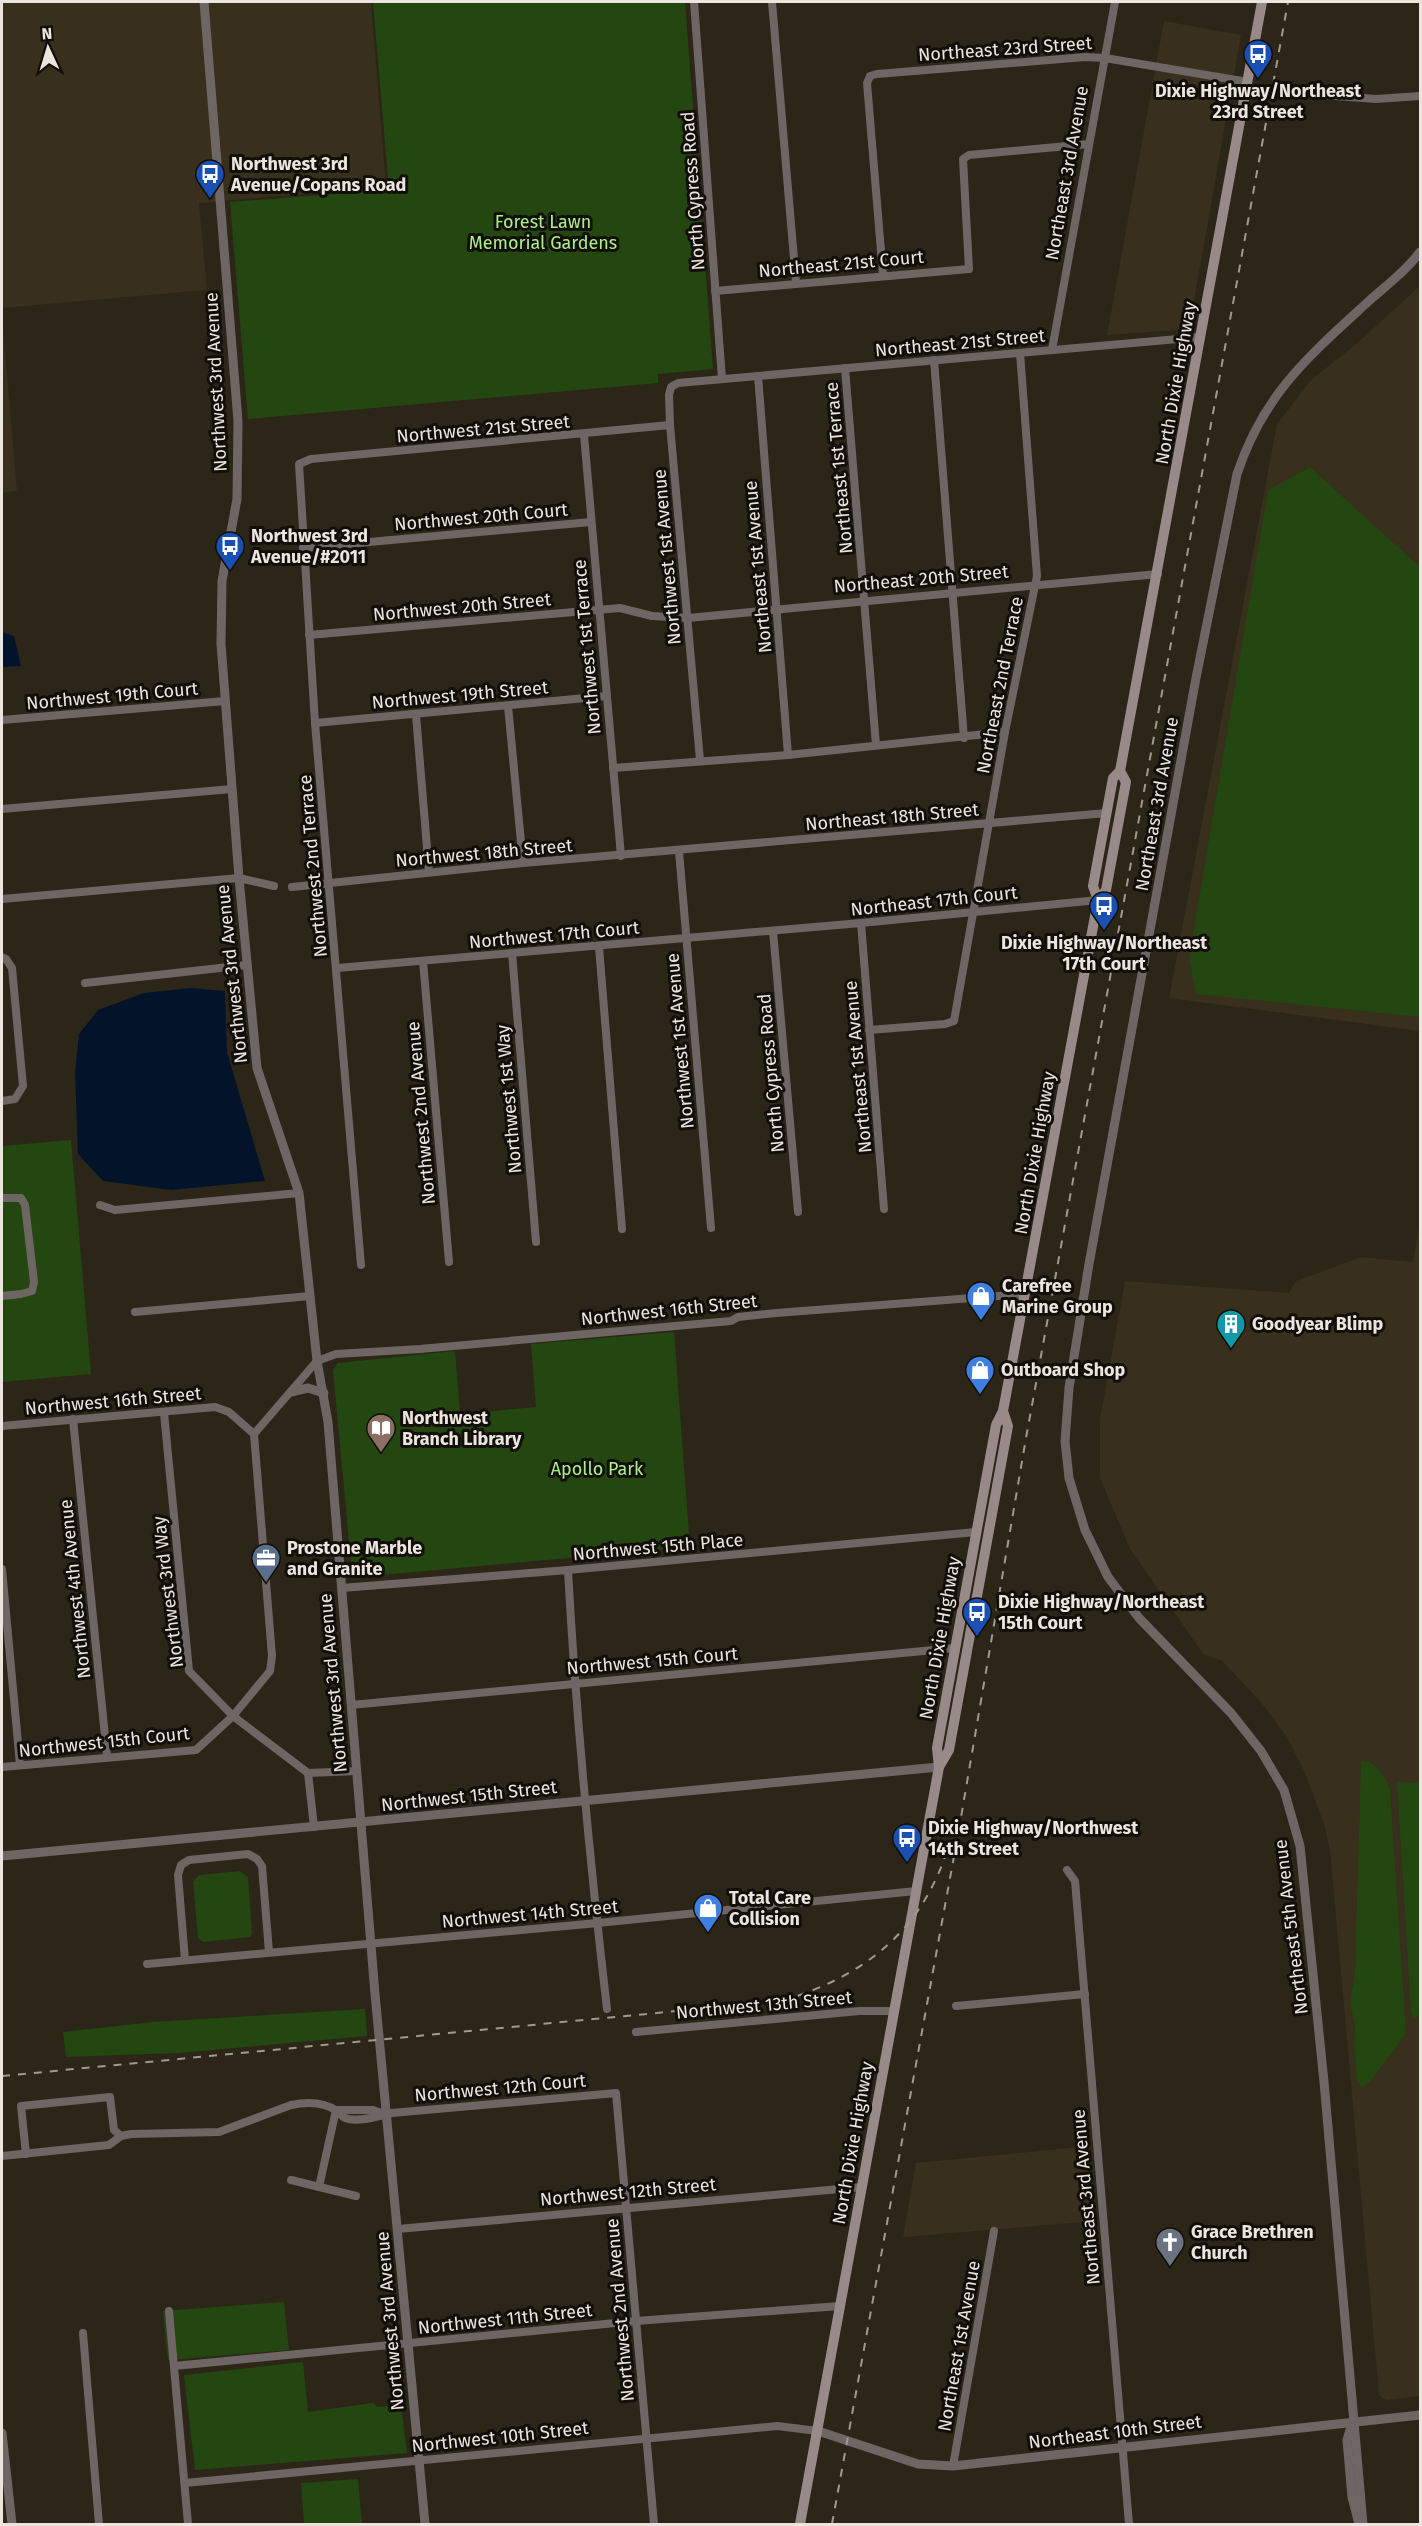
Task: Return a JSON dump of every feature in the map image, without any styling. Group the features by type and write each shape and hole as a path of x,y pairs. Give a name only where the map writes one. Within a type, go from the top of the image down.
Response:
{"main road":[{"name":"North Dixie Highway","path":"1098,900 1093,886 1113,778 1120,771 1158,574 1262,2"},
{"name":"North Dixie Highway","path":"800,2524 939,1767 937,1748 996,1425 1004,1411 1098,900 1106,890 1126,782 1120,771"},
{"name":"North Dixie Highway","path":"939,1767 949,1750 1008,1426 1004,1411"}],"street":[{"name":"Northwest 3rd Avenue","path":"204,2 238,422 237,500 222,581 221,644 239,878 257,1068 299,1193 317,1361 324,1393 371,1943 425,2524"},
{"name":"North Cypress Road","path":"694,2 722,379"},
{"path":"772,2 795,282"},
{"name":"Northeast 3rd Avenue","path":"1052,350 1115,2"},
{"name":"Northeast 23rd Street","path":"883,275 867,83 870,76 1073,57 1105,58 1248,82"},
{"path":"1307,94 1376,99 1420,96"},
{"name":"Northeast 21st Court","path":"715,291 795,282 969,269 963,159 969,155 1089,144"},
{"name":"Northeast 3rd Avenue","path":"1065,1428 1069,1388 1093,1241 1196,678 1237,474 1247,443 1267,406 1293,373 1420,252"},
{"name":"Northeast 21st Street","path":"722,379 1201,337"},
{"name":"Northeast 2nd Terrace","path":"869,1030 945,1024 954,1021 1005,732 1037,576 1020,353"},
{"path":"934,360 964,738"},
{"name":"Northeast 1st Terrace","path":"845,368 866,600 876,745"},
{"name":"Northeast 1st Avenue","path":"758,376 788,755"},
{"name":"Northwest 1st Avenue","path":"700,760 669,395 671,387 678,383 722,379"},
{"name":"Northwest 21st Street","path":"299,464 311,459 584,435 670,425"},
{"name":"Northwest 1st Terrace","path":"584,435 621,856"},
{"name":"Northwest 2nd Terrace","path":"299,464 315,723 361,1264"},
{"name":"Northwest 20th Court","path":"303,548 591,522"},
{"name":"Northeast 20th Street","path":"688,618 1158,574"},
{"name":"Northwest 20th Street","path":"309,635 620,608 652,616 688,618"},
{"name":"Northwest 19th Street","path":"315,723 607,696"},
{"name":"Northwest 19th Court","path":"2,720 225,701"},
{"path":"508,706 523,863"},
{"path":"416,715 429,872"},
{"path":"613,768 788,755 1005,732"},
{"path":"2,809 232,789"},
{"name":"Northeast 18th Street","path":"679,851 1107,813"},
{"name":"Northwest 1st Avenue","path":"679,851 711,1228"},
{"name":"Northwest 18th Street","path":"292,887 523,863 679,851"},
{"path":"2,898 239,878 274,886"},
{"name":"Northeast 17th Court","path":"773,931 1098,900"},
{"name":"Northeast 1st Avenue","path":"861,924 884,1209"},
{"name":"North Cypress Road","path":"773,931 798,1212"},
{"name":"Northwest 17th Court","path":"337,968 773,931"},
{"path":"599,947 622,1229"},
{"name":"Northwest 1st Way","path":"512,953 536,1242"},
{"path":"2,1101 15,1099 23,1086 12,968 4,958"},
{"name":"Northwest 2nd Avenue","path":"423,961 449,1262"},
{"path":"85,983 247,965"},
{"path":"100,1205 115,1210 299,1193"},
{"path":"2,1198 21,1198 25,1205 34,1282 32,1291 2,1296"},
{"name":"Northwest 16th Street","path":"317,1361 336,1354 441,1348 731,1321 738,1317 776,1313 1025,1294"},
{"path":"135,1312 310,1296"},
{"path":"254,1434 317,1361"},
{"path":"291,1392 308,1388 324,1393"},
{"name":"Northwest 16th Street","path":"2,1426 215,1407 229,1412 254,1434"},
{"name":"Northwest 3rd Way","path":"164,1413 189,1671 233,1716 308,1773"},
{"name":"Northwest 4th Avenue","path":"73,1419 108,1756"},
{"name":"Northeast 5th Avenue","path":"1065,1428 1066,1456 1072,1488 1085,1530 1108,1577 1139,1618 1231,1713 1261,1751 1284,1790 1297,1835 1302,1859 1322,2059 1352,2423 1357,2439 1361,2524"},
{"name":"Northwest 15th Court","path":"2,1767 196,1750 233,1716 270,1671 272,1656 254,1434"},
{"name":"Northwest 15th Place","path":"342,1588 568,1570 976,1532"},
{"path":"2,1569 20,1765"},
{"path":"568,1570 574,1683 608,2009"},
{"name":"Northwest 15th Court","path":"351,1705 955,1648"},
{"name":"Northwest 15th Street","path":"2,1856 939,1767"},
{"path":"314,1827 308,1773 357,1771"},
{"path":"185,1960 178,1875 181,1865 189,1860 248,1854 257,1859 262,1866 270,1952"},
{"name":"Northeast 3rd Avenue","path":"1067,1870 1075,1881 1129,2524"},
{"name":"Northwest 14th Street","path":"147,1964 598,1923 916,1891"},
{"path":"956,2006 1085,1994"},
{"name":"Northwest 13th Street","path":"636,2032 859,2011 894,2011"},
{"name":"Northwest 2nd Avenue","path":"616,2093 654,2524"},
{"name":"Northwest 12th Court","path":"387,2115 616,2093"},
{"path":"26,2154 21,2106 110,2097 114,2130 121,2136"},
{"path":"2,2156 109,2145 121,2136 131,2134 219,2132 304,2102 336,2110 345,2118 387,2115"},
{"path":"319,2187 336,2110"},
{"path":"291,2180 356,2196"},
{"name":"Northwest 12th Street","path":"398,2229 862,2187"},
{"name":"Northeast 1st Avenue","path":"953,2466 994,2231"},
{"name":"Northwest 11th Street","path":"174,2366 636,2320 840,2306"},
{"path":"169,2311 188,2524"},
{"path":"83,2333 99,2524"},
{"name":"Northeast 10th Street","path":"818,2431 918,2464 953,2466 1420,2415"},
{"name":"Northwest 10th Street","path":"185,2483 777,2426 818,2431"},
{"path":"2,2433 12,2524"}],"shaded area":[{"path":"2,2 371,2 386,187 199,203 207,290 2,308"},
{"path":"1164,21 1241,35 1189,329 1107,335"},
{"path":"1420,286 1420,1031 1169,998 1277,424 1311,380 1355,345"},
{"path":"2,314 17,491 2,493"},
{"path":"1420,1220 1420,2396 1386,2400 1379,2395 1330,1850 1324,1824 1305,1773 1287,1737 1260,1701 1221,1660 1204,1655 1130,1549 1100,1478 1100,1419 1125,1281 1289,1293 1296,1281 1361,1257 1413,1262"},
{"path":"1090,2146 1095,2221 903,2237 916,2163"}],"green space":[{"name":"Forest Lawn Memorial Gardens","path":"373,2 685,2 713,369 658,374 658,383 248,419 230,202 389,190"},
{"path":"1310,467 1420,567 1420,1017 1196,994 1189,958 1268,490"},
{"path":"71,1140 91,1374 2,1382 2,1146"},
{"name":"Apollo Park","path":"674,1332 690,1547 359,1577 352,1574 333,1370 338,1363 455,1351 460,1414 536,1407 531,1344"},
{"path":"1363,1760 1373,1764 1380,1771 1390,1789 1406,2033 1371,2081 1362,2088 1357,2079 1354,2048 1355,2025 1350,2003 1355,1971 1361,1762"},
{"path":"1397,1782 1420,1783 1420,2013 1414,2019 1411,2013"},
{"path":"240,1871 248,1877 252,1934 250,1937 203,1942 198,1938 193,1882 199,1875"},
{"path":"365,2009 367,2036 179,2053 66,2057 63,2032 153,2022"},
{"path":"284,2302 289,2350 168,2360 163,2311"},
{"path":"303,2362 308,2412 373,2403 377,2407 401,2405 407,2453 195,2470 184,2375"},
{"path":"358,2479 362,2524 304,2524 301,2483"}],"water":[{"path":"2,632 14,636 21,666 2,667"},
{"path":"190,988 225,991 227,1052 265,1181 171,1190 103,1181 78,1154 75,1073 79,1034 98,1010 144,993"}],"railway":[{"path":"832,2524 959,1829 1026,1438 1288,2"},
{"path":"2,2076 781,2001 839,1978 887,1946 907,1925 924,1901 938,1874 949,1844"}],"place":[{"name":"Dixie Highway/Northeast 23rd Street","path":"1258,80"},
{"name":"Northwest 3rd Avenue/Copans Road","path":"210,200"},
{"name":"Northwest 3rd Avenue/#2011","path":"230,572"},
{"name":"Dixie Highway/Northeast 17th Court","path":"1104,932"},
{"name":"Carefree Marine Group","path":"981,1322"},
{"name":"Goodyear Blimp","path":"1231,1350"},
{"name":"Outboard Shop","path":"980,1396"},
{"name":"Northwest Branch Library","path":"381,1454"},
{"name":"Prostone Marble and Granite","path":"266,1584"},
{"name":"Dixie Highway/Northeast 15th Court","path":"977,1638"},
{"name":"Dixie Highway/Northwest 14th Street","path":"907,1864"},
{"name":"Total Care Collision","path":"708,1934"},
{"name":"Grace Brethren Church","path":"1170,2268"}]}
